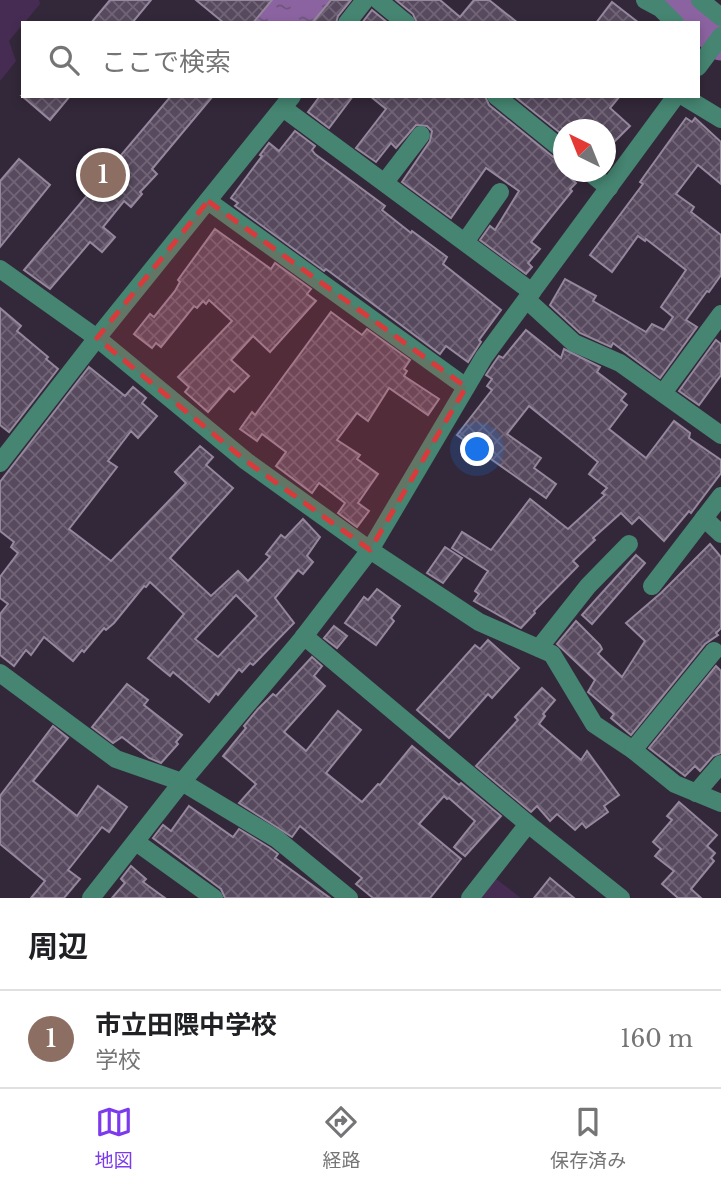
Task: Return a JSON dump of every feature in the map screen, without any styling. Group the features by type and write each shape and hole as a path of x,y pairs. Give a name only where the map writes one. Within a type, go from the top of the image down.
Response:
{"street":[{"path":"349,21 365,0"},
{"path":"378,0 404,21"},
{"path":"645,0 660,8 672,21"},
{"path":"700,0 721,17"},
{"path":"703,55 721,36"},
{"path":"498,98 553,142"},
{"path":"91,898 182,782 304,636 370,550 484,357 675,98"},
{"path":"685,98 721,119"},
{"path":"0,463 97,338 288,102 530,296 574,343 620,363 721,435"},
{"path":"385,182 421,135"},
{"path":"602,182 609,188"},
{"path":"465,242 500,192"},
{"path":"208,201 466,387"},
{"path":"0,269 97,338 246,461 370,550 480,622 552,654 594,724 633,750 675,784 721,803"},
{"path":"663,393 721,314"},
{"path":"652,586 721,496"},
{"path":"704,518 721,534"},
{"path":"539,648 588,586 629,544"},
{"path":"304,636 528,824 621,898"},
{"path":"633,750 696,684 714,651"},
{"path":"0,673 116,759 182,782 277,839 349,898"},
{"path":"696,793 721,764"},
{"path":"470,898 528,824"},
{"path":"136,842 214,898"}],"highlighted area":[{"path":"208,201 466,387 370,550 246,461 97,338"}],"shaded area":[{"path":"0,0 39,0 40,4 26,21 21,21 21,27 9,41 16,61 0,81"},
{"path":"495,878 521,898 479,898"}],"water":[{"path":"272,0 331,0 314,21 256,21"}],"building":[{"path":"110,0 151,0 134,21 93,21"},
{"path":"196,0 272,0 255,21 222,21"},
{"path":"331,0 351,0 337,21 314,21"},
{"path":"396,0 440,0 460,17 474,0 489,0 515,21 416,21 413,14"},
{"path":"612,2 636,21 598,21"},
{"path":"372,10 386,21 364,21"},
{"path":"24,98 68,98 50,120"},
{"path":"169,98 211,98 152,169 157,174 140,192 142,194 131,207 124,201 103,227 115,237 102,252 90,242 50,289 24,270"},
{"path":"318,98 352,98 329,128 308,112"},
{"path":"372,98 486,98 489,105 553,157 553,182 576,183 531,242 540,249 528,263 532,267 526,274 480,240 490,226 495,230 519,191 486,168 451,218 402,182 430,141 432,131 427,126 416,125 396,148 391,143 376,162 356,148 386,109"},
{"path":"516,98 618,98 610,108 630,126 616,140 616,119 553,119 553,127"},
{"path":"686,118 692,122 695,118 721,142 721,184 698,165 676,194 694,207 691,212 721,235 721,275 686,320 697,327 660,378 613,343 611,347 580,333 550,305 565,279 596,296 593,301 646,332 652,324 664,330 673,317 661,307 686,270 646,239 645,241 638,236 612,272 590,255 643,184 640,182"},
{"path":"295,131 315,146 312,150 315,154 385,206 382,210 447,257 443,264 501,310 479,340 481,342 468,362 446,346 440,354 326,269 324,271 235,206 238,203 231,198 269,143 279,151"},
{"path":"19,159 50,185 0,247 0,181"},
{"path":"215,229 271,269 275,263 311,289 307,294 316,301 270,352 253,336 231,360 249,376 234,392 229,388 208,412 185,392 189,387 178,377 232,321 209,300 206,304 203,301 197,308 194,306 161,347 156,343 152,348 134,334 150,314 154,317 175,291 180,282 178,280"},
{"path":"0,308 21,326 17,331 58,369 9,432 0,425"},
{"path":"331,312 362,335 367,329 410,360 404,369 407,371 404,376 439,399 428,415 389,388 368,421 357,413 337,440 360,455 357,459 378,474 358,503 369,511 357,527 338,513 345,503 319,483 312,493 276,466 286,452 262,434 257,441 240,429 252,412 255,415"},
{"path":"526,330 561,358 564,349 600,367 597,372 626,394 621,400 627,405 609,429 646,458 674,421 690,433 689,438 721,460 721,473 691,513 689,511 664,541 639,517 632,524 621,513 593,538 595,540 573,561 578,566 521,628 474,601 479,594 475,591 488,571 452,548 462,532 491,550 530,499 568,529 605,495 602,493 607,488 589,474 598,462 529,406 507,434 541,458 534,468 556,484 546,498 457,435 492,390 487,386 492,379 486,375 499,356 503,358"},
{"path":"716,340 721,344 721,375 699,405 679,391"},
{"path":"89,367 125,396 133,387 146,398 142,403 157,416 138,438 131,431 108,461 117,467 69,529 111,561 186,483 175,472 200,446 213,457 206,465 233,488 170,558 211,596 238,571 248,581 270,557 266,554 281,535 285,538 303,519 320,537 307,556 313,562 303,574 298,570 275,598 294,623 253,665 250,663 242,672 239,669 209,702 173,672 170,676 148,658 184,614 150,582 114,623 106,630 104,628 73,661 44,637 31,655 26,650 14,666 0,655 0,614 8,604 0,598 0,577 18,553 11,547 14,542 0,531 0,482","holes":["236,595 257,616 218,657 195,639"]},
{"path":"710,544 721,557 721,628 716,633 718,635 705,644 631,735 611,718 614,714 588,692 595,680 557,644 576,621 600,645 602,649 598,654 622,677 645,641 626,623 661,593"},
{"path":"445,547 462,558 443,583 427,573"},
{"path":"636,555 645,563 592,624 582,615"},
{"path":"377,589 400,606 391,618 394,621 376,645 345,623 364,597 368,600"},
{"path":"334,626 347,636 337,648 324,638"},
{"path":"488,640 519,668 492,698 488,694 449,738 417,710 475,645 480,649"},
{"path":"312,657 322,666 314,676 325,686 284,732 306,751 338,711 361,730 326,773 362,802 378,784 380,785 412,746 501,816 465,856 454,847 475,821 449,798 444,796 419,824 461,859 430,898 373,898 356,884 362,878 300,826 292,837 239,803 256,784 223,756 258,709 273,694 276,696"},
{"path":"716,666 721,671 721,753 713,756 700,771 695,766 685,776 649,748"},
{"path":"127,684 148,700 144,705 182,735 176,742 178,744 161,763 149,758 122,737 113,743 92,727"},
{"path":"542,688 555,700 543,714 545,716 539,724 581,760 587,751 619,795 604,806 608,812 586,828 582,823 575,830 557,814 550,821 537,806 531,812 476,766 518,720 515,717"},
{"path":"53,726 68,738 33,781 77,816 98,786 127,807 109,832 102,827 68,870 80,879 64,898 31,898 45,881 0,844 0,796"},
{"path":"679,802 717,835 707,846 715,853 711,858 714,861 691,889 701,898 678,898 662,884 674,871 655,856 661,849 653,842 672,820 667,816"},
{"path":"189,806 233,837 239,829 270,848 278,854 275,858 330,898 225,898 221,889 153,838 163,825 171,831"},
{"path":"131,866 146,879 143,882 165,898 112,898 125,883 121,879"},
{"path":"550,878 574,898 534,898"}],"waterway":[{"path":"681,0 721,43"}],"place":[{"name":"市立田隈中学校","path":"103,175"}]}
